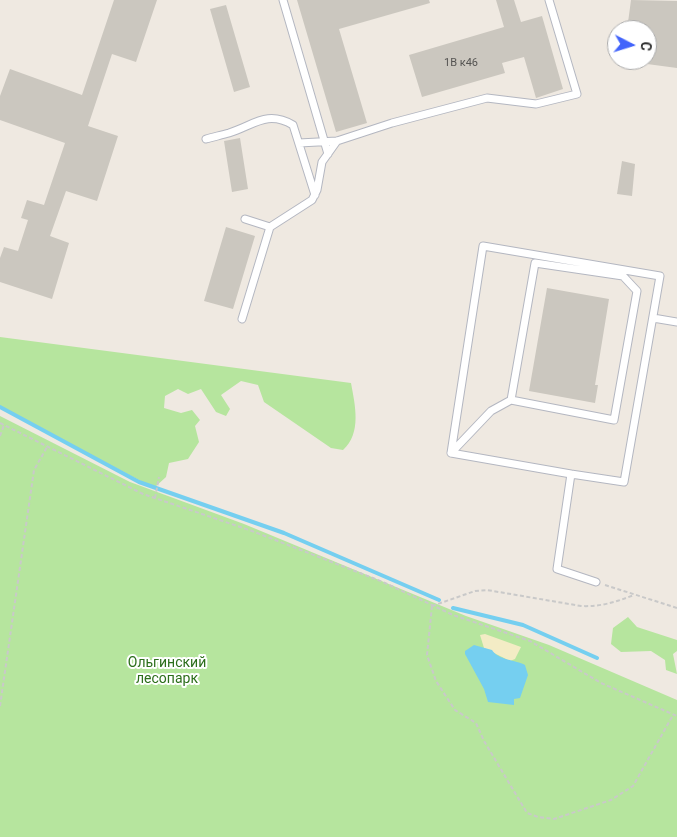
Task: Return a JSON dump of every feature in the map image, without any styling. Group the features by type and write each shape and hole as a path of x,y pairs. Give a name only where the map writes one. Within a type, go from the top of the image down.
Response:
{"lane":[{"path":"283,0 328,154"},
{"path":"299,143 337,140 480,99 495,98 536,104 576,94 549,0"},
{"path":"206,138 230,132 260,119 283,119 293,125 315,195"},
{"path":"242,319 270,227 298,211 315,195 322,162 337,140"},
{"path":"245,219 270,227"},
{"path":"483,246 660,276 624,482 451,453 483,246"},
{"path":"451,453 491,411 511,400 614,420 638,290 623,276 535,263 511,400"},
{"path":"653,318 677,322"},
{"path":"571,474 557,569 598,582"}],"path":[{"path":"0,423 155,498 252,531 383,582 432,606 530,641 601,683 677,716"},
{"path":"0,436 4,425"},
{"path":"0,706 34,470 47,446"},
{"path":"155,498 159,477"},
{"path":"598,582 677,608"},
{"path":"432,606 475,591 487,590 581,606 613,603 634,595"},
{"path":"432,606 427,655 436,682 455,710 476,723 484,741 528,813 538,818 554,819 611,800 633,786 673,714"}],"green space":[{"path":"0,337 351,383 356,418 353,435 343,450 331,448 264,402 258,385 241,381 221,395 230,409 226,416 216,412 201,389 188,394 178,389 165,396 164,408 181,413 192,410 200,420 195,426 199,442 188,459 169,463 166,477 154,488 0,407"},
{"name":"Ольгинский лесопарк","path":"0,416 130,482 244,524 466,616 549,645 677,700 677,837 0,837"},
{"path":"628,617 637,627 677,640 677,651 673,654 677,674 666,670 665,660 651,651 621,652 611,644 613,628"}],"sand":[{"path":"485,634 521,647 515,659 510,661 484,648 480,635"}],"water":[{"path":"474,645 492,650 498,656 525,665 528,675 520,698 514,699 514,705 488,702 484,689 465,654 465,651"}],"building":[{"path":"114,0 157,0 136,62 112,54 88,126 118,136 97,201 66,191 50,236 69,243 52,299 0,282 0,258 4,247 18,251 28,220 21,218 27,200 44,205 65,143 0,120 0,96 10,69 82,95"},
{"path":"297,0 429,0 430,3 339,29 367,123 336,132"},
{"path":"496,0 514,0 521,22 542,16 563,89 536,98 524,57 502,63 505,73 422,97 409,55 504,27"},
{"path":"631,0 677,1 677,68 657,65 657,20 628,20"},
{"path":"226,5 250,87 234,92 210,9"},
{"path":"240,138 248,189 232,192 224,141"},
{"path":"622,161 635,164 632,196 617,194"},
{"path":"226,227 255,236 233,309 204,301"},
{"path":"547,288 609,299 595,385 598,385 595,403 529,391"}],"waterway":[{"path":"0,407 139,482 284,533 439,600"},
{"path":"453,608 523,625 597,658"}]}
